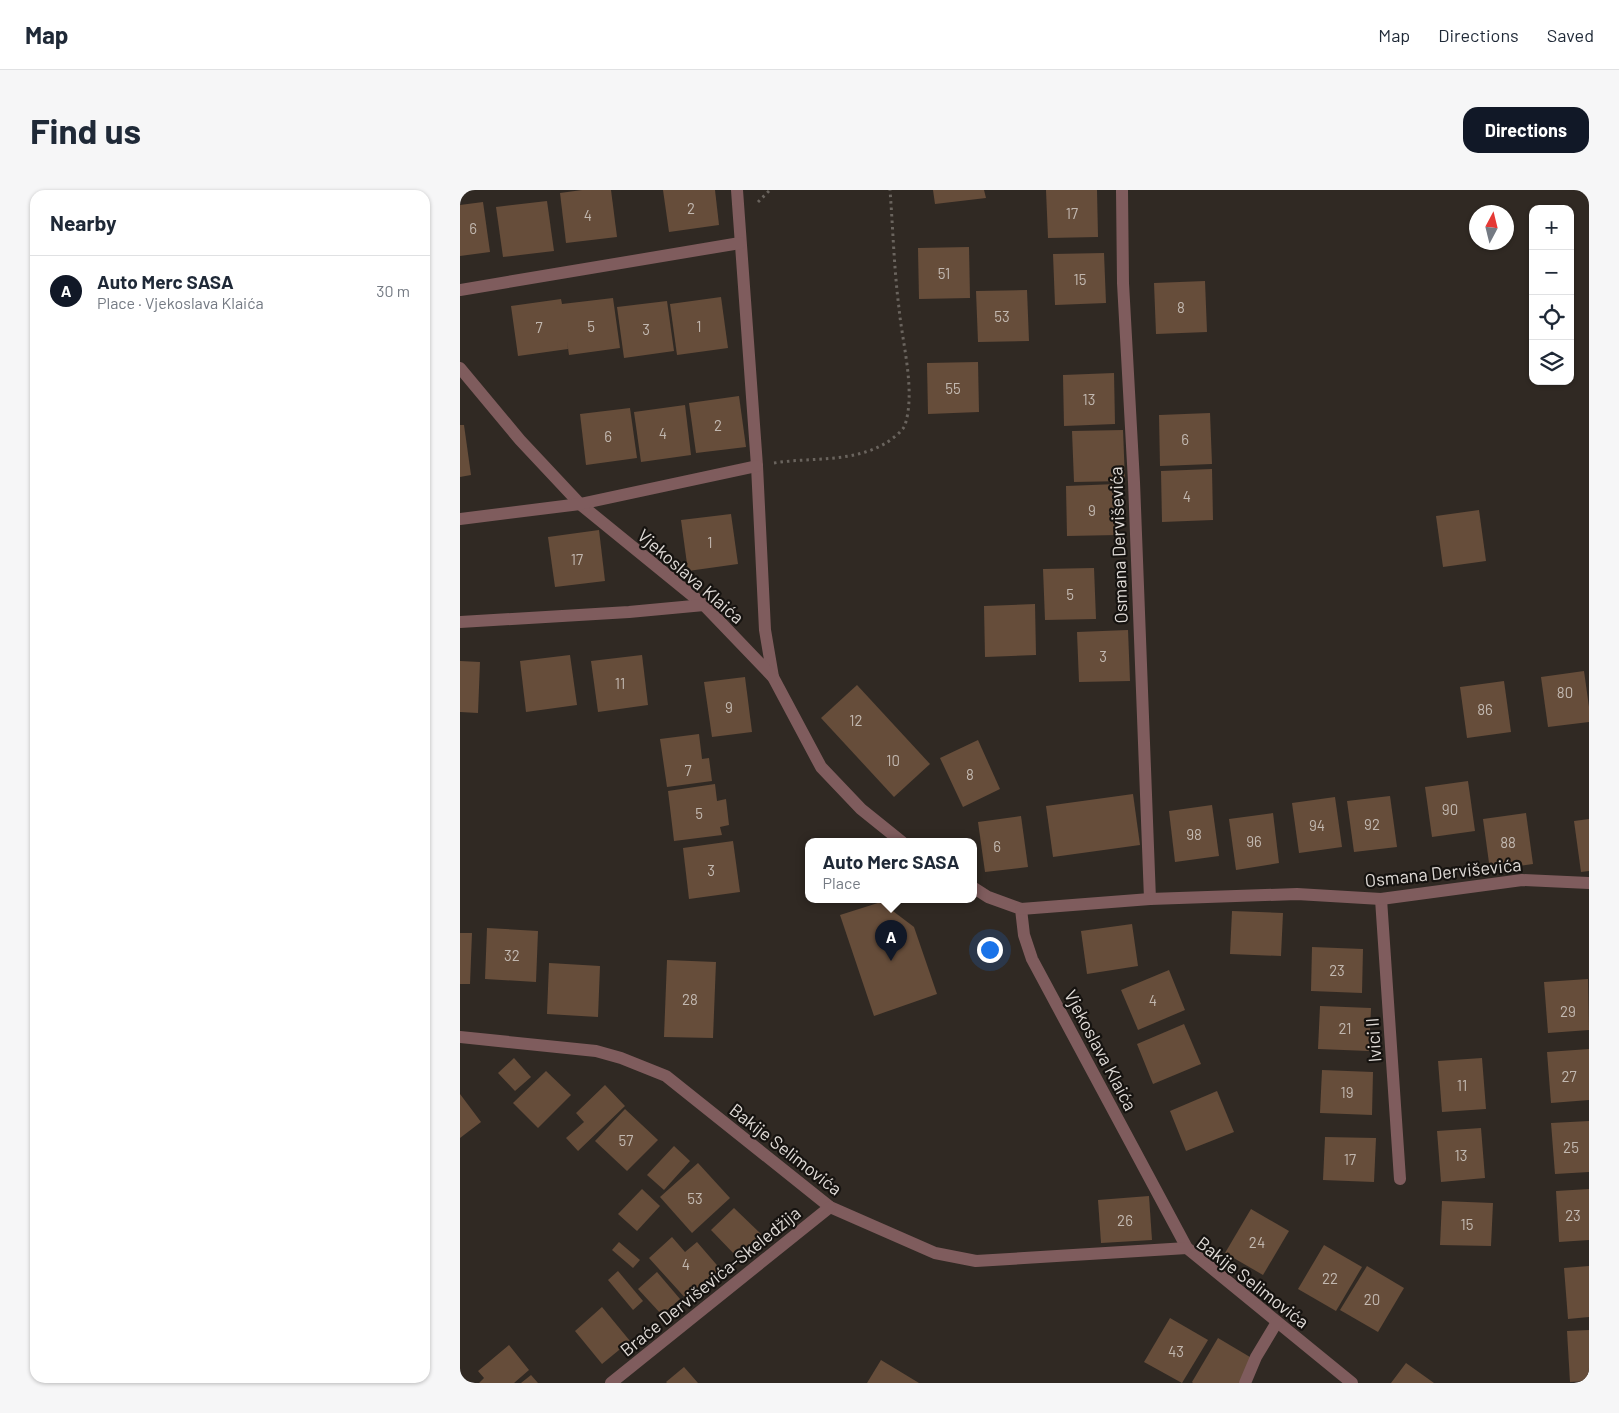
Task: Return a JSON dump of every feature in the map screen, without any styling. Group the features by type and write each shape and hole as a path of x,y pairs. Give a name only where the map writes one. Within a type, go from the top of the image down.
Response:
{"street":[{"path":"737,190 765,630 773,677"},
{"name":"Osmana Derviševića","path":"1122,190 1123,283 1134,482 1150,899"},
{"path":"460,290 740,243"},
{"name":"Vjekoslava Klaića","path":"460,368 520,440 580,504 704,605 773,677 821,767 861,809 897,838"},
{"path":"460,519 580,504 756,466"},
{"path":"460,622 629,612 704,605"},
{"name":"Osmana Derviševića","path":"1021,909 1150,899 1297,894 1381,899 1522,880 1589,883"},
{"path":"977,890 988,897 1021,909"},
{"name":"Ivici II","path":"1381,899 1400,1179"},
{"name":"Vjekoslava Klaića","path":"1021,909 1024,935 1032,958 1187,1248"},
{"name":"Bakije Selimovića","path":"460,1038 596,1051 621,1058 666,1076 830,1207 935,1253 976,1262 1187,1248 1352,1383"},
{"name":"Braće Derviševića-Skeledžija","path":"611,1383 830,1207"},
{"path":"1245,1383 1256,1357 1277,1322"}],"path":[{"path":"756,466 792,460 828,459 865,453 888,442 904,427 908,404 908,378 899,308 890,190"}],"building":[{"path":"582,190 611,190 617,237 566,243 560,193"},
{"path":"663,190 715,190 719,225 669,232"},
{"path":"933,190 984,190 986,198 935,204"},
{"path":"1046,190 1097,190 1098,237 1048,238"},
{"path":"547,201 554,251 503,257 496,207"},
{"path":"483,202 490,252 460,256 460,205"},
{"path":"969,247 970,298 919,299 918,248"},
{"path":"1104,253 1106,303 1055,305 1053,254"},
{"path":"1205,281 1207,332 1156,334 1154,283"},
{"path":"1027,290 1029,341 978,342 976,291"},
{"path":"721,297 728,348 677,355 670,304"},
{"path":"613,298 620,348 569,355 567,341 568,349 518,356 511,306 561,299 562,304"},
{"path":"667,301 674,351 624,358 617,307"},
{"path":"978,362 979,412 928,414 927,363"},
{"path":"1114,373 1115,424 1064,426 1063,375"},
{"path":"739,396 746,447 696,453 689,403"},
{"path":"685,405 691,455 641,462 634,412"},
{"path":"630,408 637,458 586,465 580,414"},
{"path":"1210,413 1212,464 1160,466 1159,415"},
{"path":"460,425 464,425 471,475 460,477"},
{"path":"1123,430 1125,481 1074,482 1072,431"},
{"path":"1212,469 1213,520 1162,522 1161,471"},
{"path":"1117,484 1118,535 1067,536 1066,486"},
{"path":"1479,510 1486,561 1443,567 1436,516"},
{"path":"731,514 738,564 688,571 681,520"},
{"path":"599,530 605,581 555,587 548,537"},
{"path":"1094,568 1096,619 1045,620 1043,569"},
{"path":"1035,604 1036,655 985,657 984,606"},
{"path":"1128,630 1130,681 1079,682 1077,632"},
{"path":"570,655 577,705 526,712 520,661"},
{"path":"642,655 648,705 598,712 591,661"},
{"path":"460,661 480,662 478,713 460,712"},
{"path":"1584,671 1589,722 1548,727 1541,677"},
{"path":"745,677 752,732 712,737 704,682"},
{"path":"1504,681 1511,732 1467,738 1460,687"},
{"path":"857,685 930,764 894,797 821,718"},
{"path":"699,734 702,759 709,758 712,781 667,787 660,739"},
{"path":"978,740 1000,789 963,807 940,758"},
{"path":"1468,781 1475,831 1432,837 1425,787"},
{"path":"715,784 717,801 726,799 729,825 720,827 722,835 674,841 668,791"},
{"path":"1133,794 1140,845 1053,857 1046,806"},
{"path":"1390,796 1397,847 1354,852 1347,801"},
{"path":"1335,797 1342,847 1299,853 1292,803"},
{"path":"1212,805 1219,856 1175,862 1169,811"},
{"path":"1273,813 1279,863 1236,870 1229,819"},
{"path":"1526,813 1533,864 1490,870 1483,819"},
{"path":"1021,816 1028,867 985,872 978,822"},
{"path":"1589,819 1589,871 1581,872 1574,821"},
{"path":"733,841 740,892 689,899 683,848"},
{"path":"882,903 914,927 937,994 874,1016 840,915"},
{"path":"1232,911 1283,913 1281,956 1230,954"},
{"path":"1132,924 1138,966 1087,974 1081,931"},
{"path":"487,928 538,931 536,982 485,979"},
{"path":"460,933 472,933 470,984 460,984"},
{"path":"1312,947 1363,949 1362,993 1311,991"},
{"path":"667,960 716,962 713,1038 664,1037"},
{"path":"549,963 600,966 598,1017 547,1014"},
{"path":"1169,970 1185,1010 1138,1030 1121,990"},
{"path":"1588,979 1589,1030 1548,1033 1544,982"},
{"path":"1320,1006 1371,1008 1369,1051 1318,1049"},
{"path":"1184,1024 1201,1064 1153,1084 1137,1044"},
{"path":"1589,1049 1589,1100 1551,1103 1547,1052"},
{"path":"514,1058 531,1077 515,1091 498,1073"},
{"path":"1482,1058 1486,1109 1442,1112 1438,1061"},
{"path":"1322,1070 1373,1072 1372,1115 1320,1113"},
{"path":"546,1071 571,1095 538,1128 513,1103"},
{"path":"605,1085 625,1106 578,1151 566,1138 584,1122 576,1113"},
{"path":"1217,1091 1234,1132 1186,1151 1170,1111"},
{"path":"460,1094 481,1122 460,1138"},
{"path":"625,1109 658,1140 627,1171 595,1141"},
{"path":"1589,1121 1589,1172 1555,1174 1551,1123"},
{"path":"1481,1128 1485,1178 1441,1182 1437,1131"},
{"path":"1325,1137 1376,1138 1374,1182 1323,1180"},
{"path":"674,1146 690,1161 664,1190 647,1175"},
{"path":"698,1163 730,1198 692,1233 660,1197"},
{"path":"642,1189 660,1206 637,1231 618,1214"},
{"path":"1589,1189 1589,1240 1559,1242 1556,1191"},
{"path":"1149,1196 1152,1240 1101,1243 1098,1200"},
{"path":"1442,1201 1493,1203 1491,1246 1440,1245"},
{"path":"734,1208 761,1234 737,1257 711,1230"},
{"path":"1251,1209 1289,1231 1263,1275 1225,1253"},
{"path":"672,1237 685,1252 697,1242 722,1271 688,1301 649,1258"},
{"path":"619,1242 640,1260 633,1268 612,1250"},
{"path":"1324,1245 1362,1267 1336,1311 1298,1289"},
{"path":"1367,1266 1404,1288 1378,1332 1340,1310"},
{"path":"1589,1266 1589,1317 1568,1319 1564,1268"},
{"path":"618,1271 643,1301 633,1310 608,1280"},
{"path":"657,1272 680,1299 662,1315 638,1289"},
{"path":"602,1307 630,1341 602,1364 575,1331"},
{"path":"1170,1318 1208,1340 1182,1383 1144,1362"},
{"path":"1589,1330 1589,1381 1570,1382 1567,1331"},
{"path":"1218,1338 1255,1360 1242,1383 1193,1383 1192,1382"},
{"path":"509,1345 529,1370 514,1383 479,1383 484,1378 478,1371"},
{"path":"881,1360 919,1383 867,1383"},
{"path":"1406,1363 1434,1383 1391,1383"},
{"path":"684,1367 698,1383 666,1382"},
{"path":"531,1375 538,1383 521,1383"}],"place":[{"name":"Auto Merc SASA","path":"891,961"}]}
